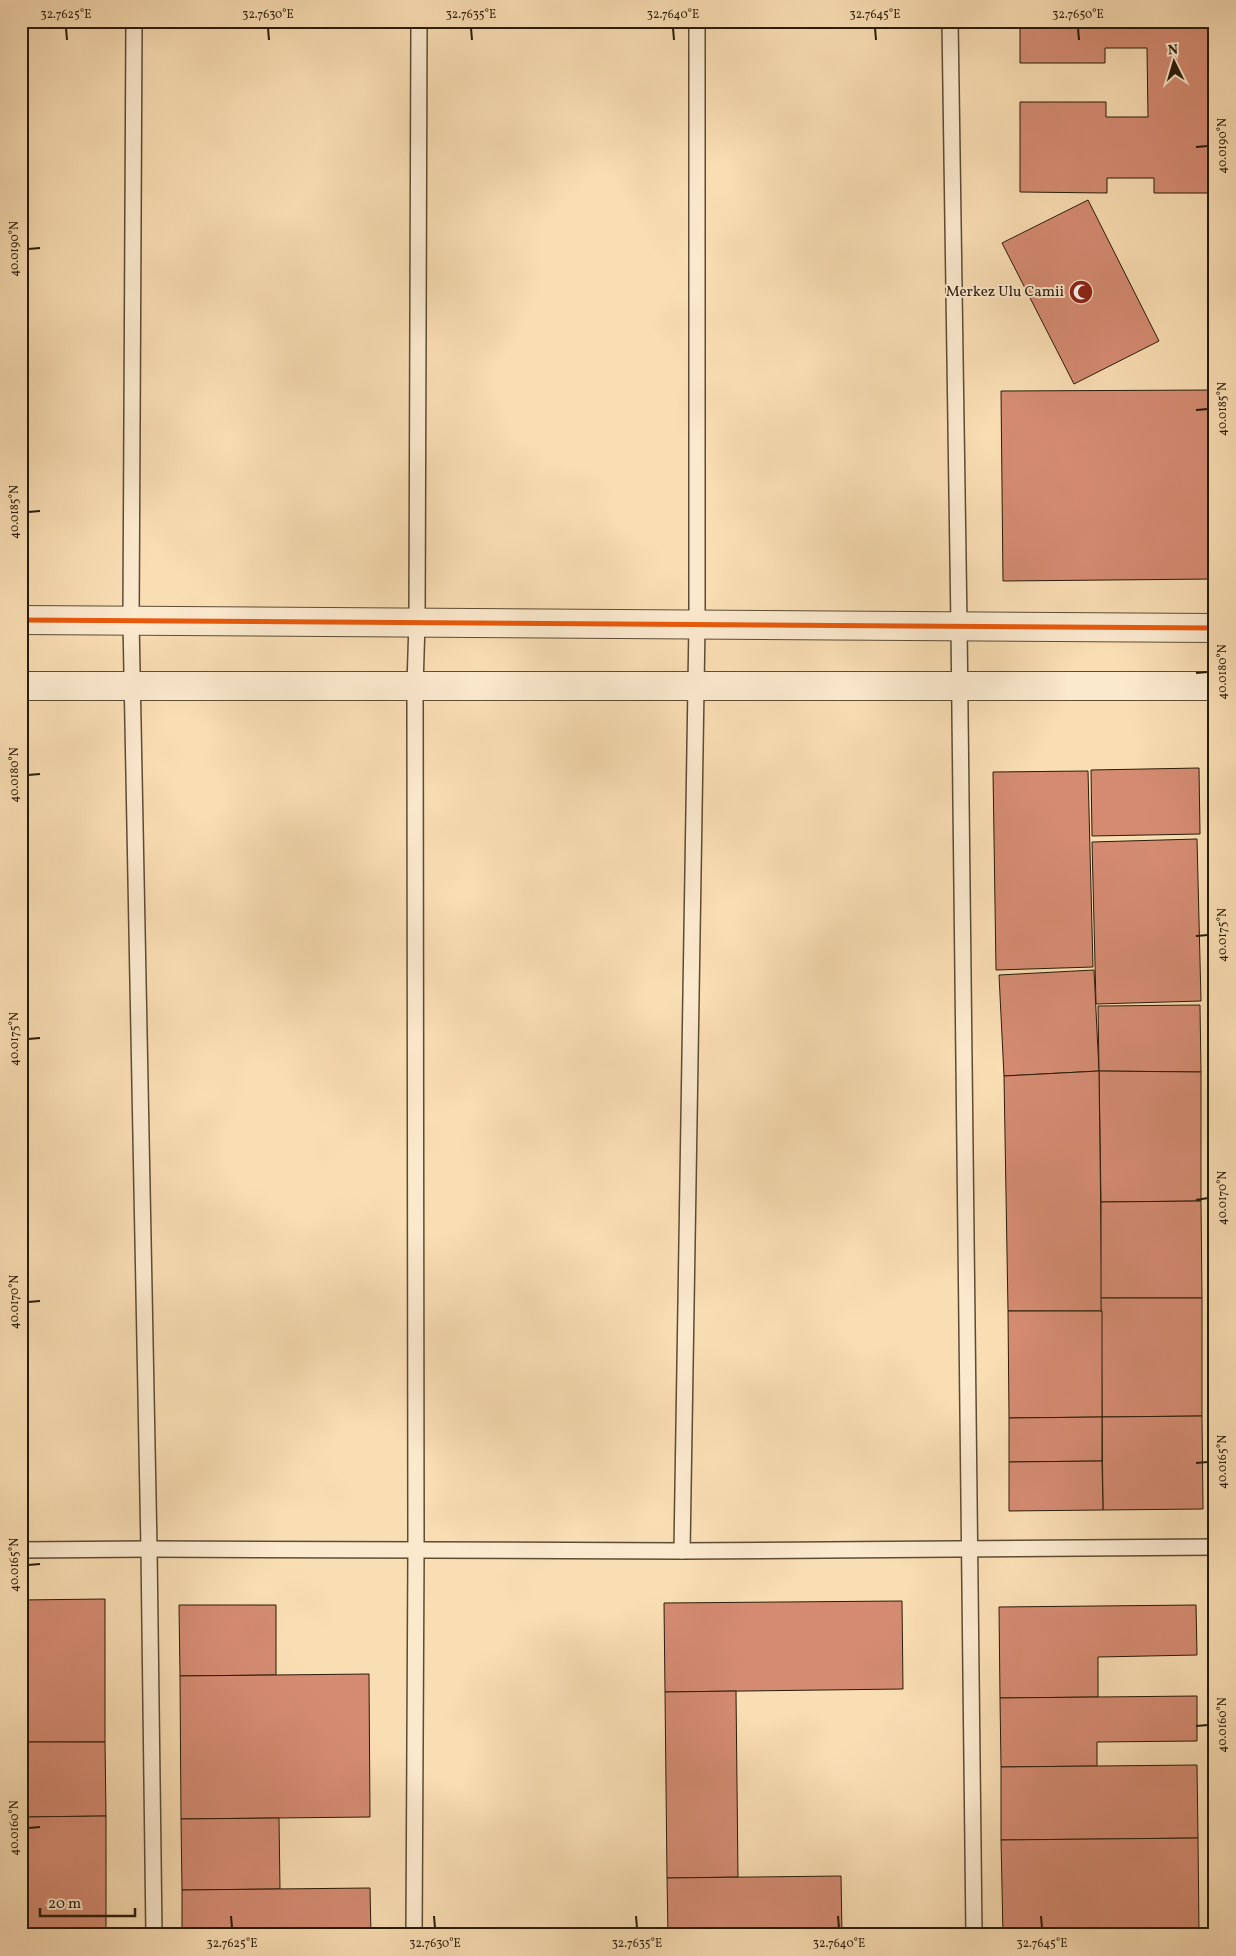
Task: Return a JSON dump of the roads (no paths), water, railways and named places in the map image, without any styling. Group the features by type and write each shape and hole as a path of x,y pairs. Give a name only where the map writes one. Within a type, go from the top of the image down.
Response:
{"street":[{"path":"21,620 1215,628"},
{"path":"21,686 1215,686"}],"lane":[{"path":"134,21 131,620 149,1548 154,1935"},
{"path":"414,1935 416,1550 415,686 418,622 418,21"},
{"path":"682,1551 697,686 697,21"},
{"path":"950,21 974,1935"},
{"path":"21,1550 149,1548 682,1551 1215,1547"}],"place":[{"name":"Merkez Ulu Camii","path":"1081,292"}]}
